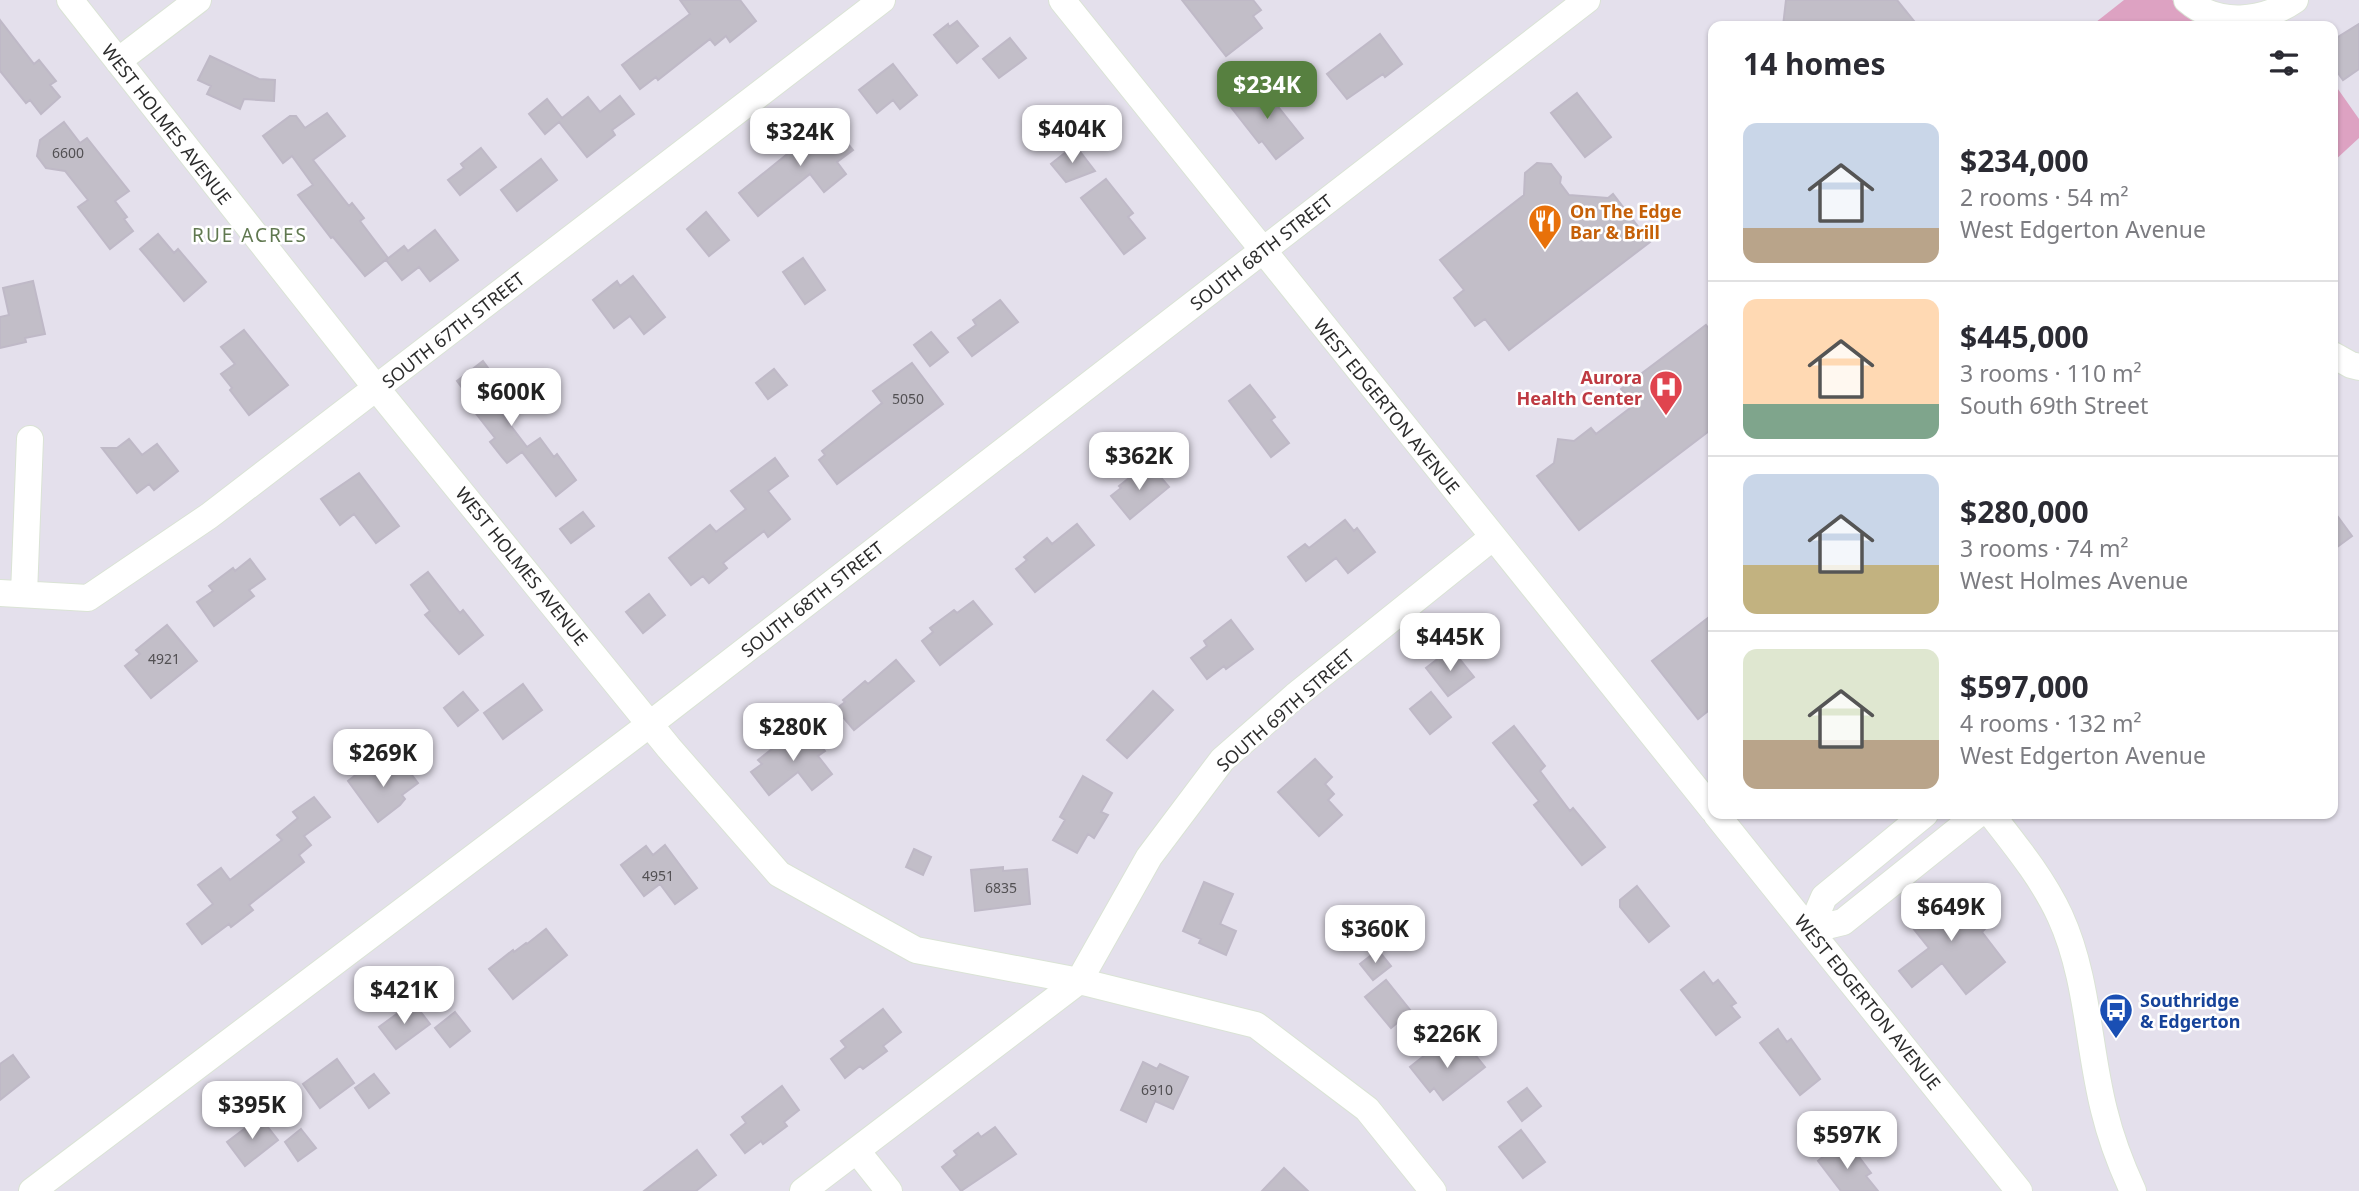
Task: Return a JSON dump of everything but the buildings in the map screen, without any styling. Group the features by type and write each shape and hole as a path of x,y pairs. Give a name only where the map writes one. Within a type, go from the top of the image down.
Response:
{"street":[{"name":"WEST HOLMES AVENUE","path":"70,0 377,389 650,724 779,874 916,950 1079,981 1256,1025 1367,1109 1433,1191"},
{"path":"118,61 198,0"},
{"name":"SOUTH 67TH STREET","path":"12,594 88,598 209,516 882,0"},
{"name":"WEST EDGERTON AVENUE","path":"1062,0 1261,251 1708,803"},
{"name":"SOUTH 68TH STREET","path":"33,1191 650,724 1587,0"},
{"path":"2187,0 2217,16 2240,19 2267,15 2295,0"},
{"path":"2338,358 2359,367"},
{"path":"12,594 30,439"},
{"name":"SOUTH 69TH STREET","path":"803,1191 1079,981 1149,857 1222,760 1295,696 1493,537"},
{"name":"WEST EDGERTON AVENUE","path":"1721,819 2019,1191"},
{"path":"1810,930 1824,897 1919,819"},
{"path":"1810,930 1843,922 1972,819"},
{"path":"1996,819 2032,867 2060,917 2077,970 2104,1110 2117,1155 2133,1191"},
{"path":"857,1151 889,1191"}],"shaded area":[{"path":"2124,0 2172,0 2181,7 2217,21 2097,21"},
{"path":"2338,89 2359,119 2359,138 2338,157"}],"place":[{"name":"On The Edge Bar & Brill","path":"1545,251"},
{"name":"Aurora Health Center","path":"1666,417"},
{"name":"Southridge & Edgerton","path":"2116,1040"}],"district":[{"name":"RUE ACRES","path":"250,235"}]}
